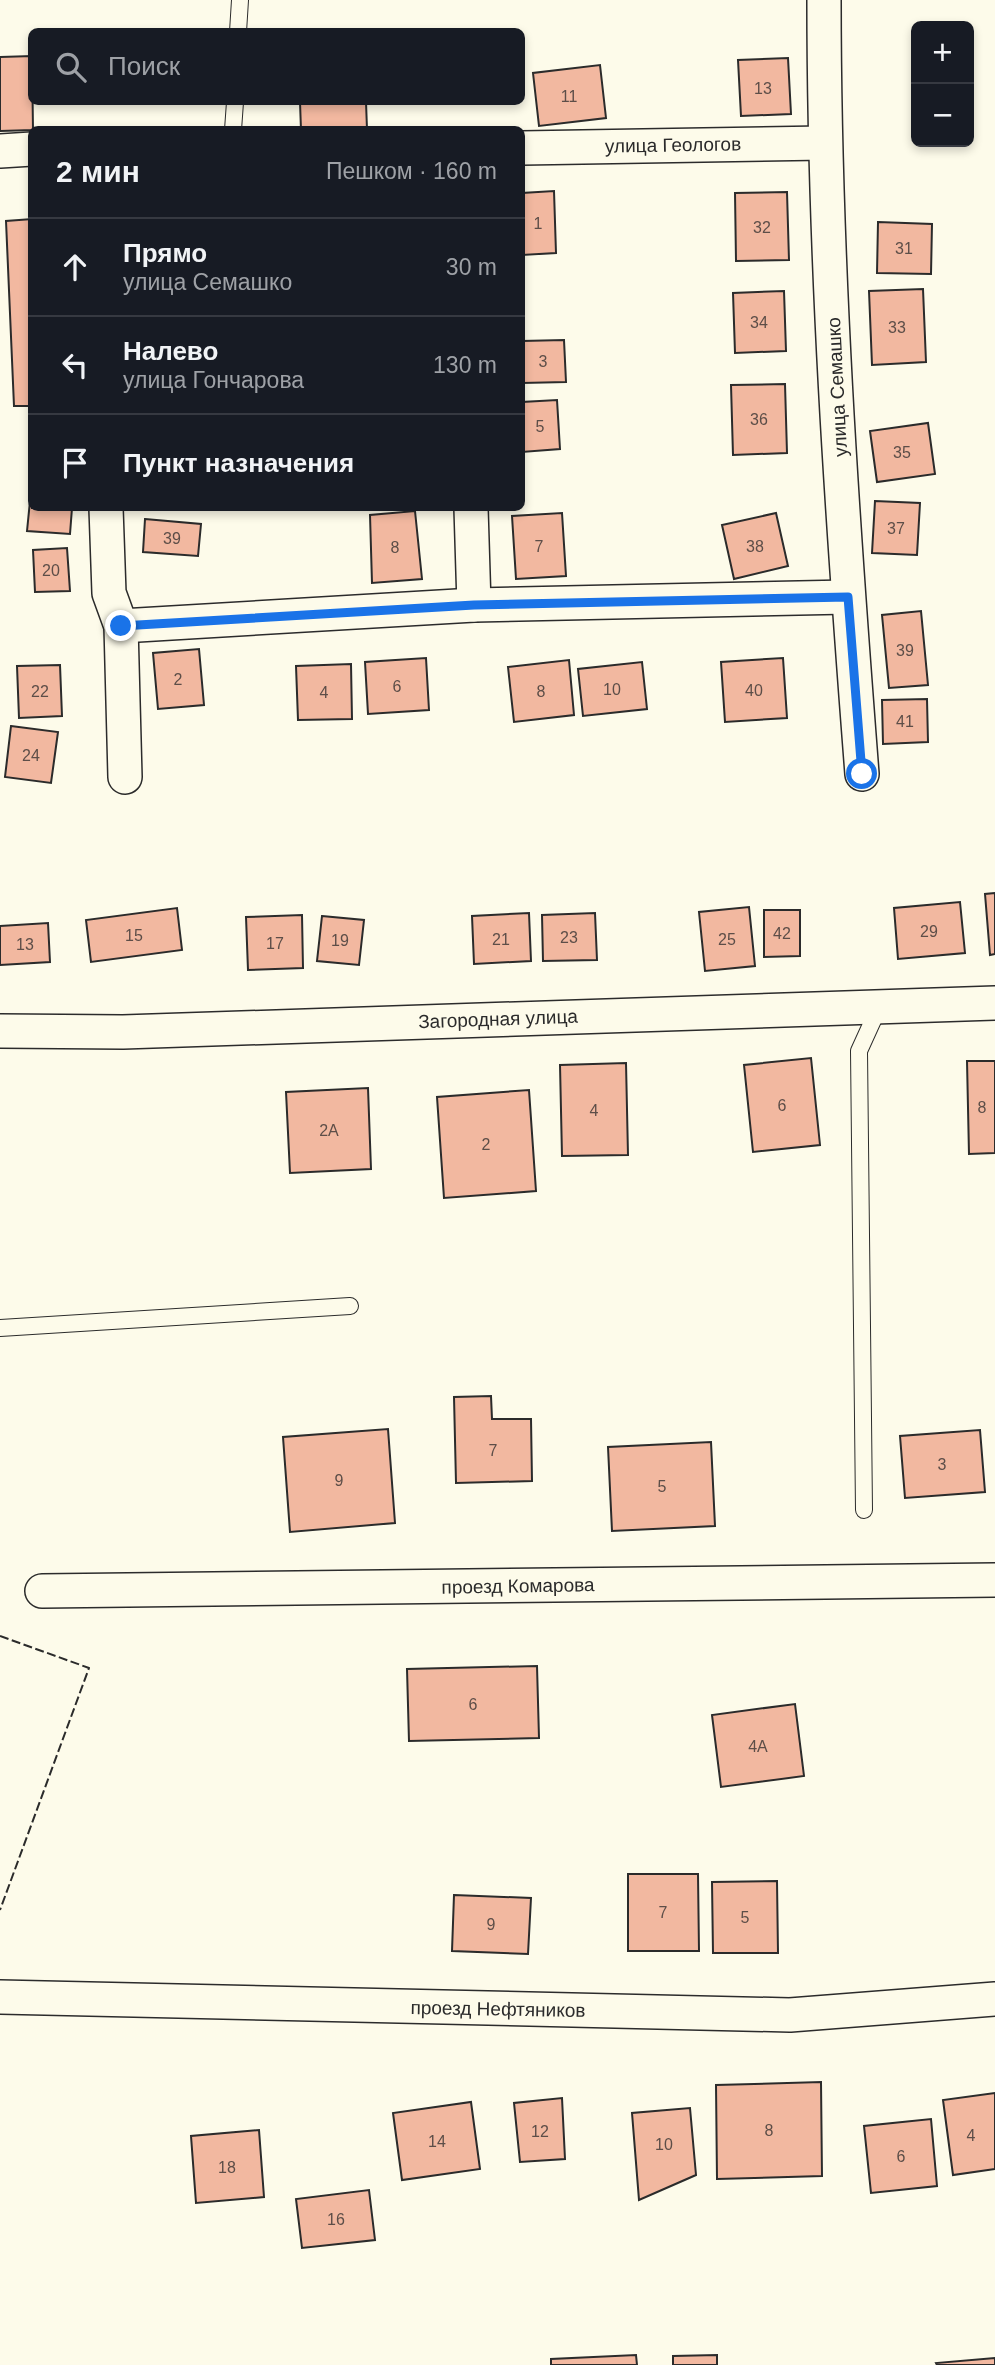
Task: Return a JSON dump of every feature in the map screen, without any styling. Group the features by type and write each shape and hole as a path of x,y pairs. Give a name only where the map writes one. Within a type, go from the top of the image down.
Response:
{"street":[{"name":"улица Семашко","path":"824,0 824,143 848,597 862,774"},
{"name":"улица Геологов","path":"525,148 824,143"},
{"path":"0,151 28,149"},
{"path":"106,511 109,593 121,626 125,777"},
{"path":"471,511 474,605"},
{"path":"121,626 474,605 848,597"},
{"name":"Загородная улица","path":"0,1031 136,1031 995,1003"},
{"name":"проезд Комарова","path":"42,1591 995,1580"},
{"name":"проезд Нефтяников","path":"0,1997 790,2015 995,1999"}],"lane":[{"path":"238,28 240,0"},
{"path":"233,126 234,105"},
{"path":"864,1510 859,1051 878,1007"},
{"path":"0,1328 349,1306"}],"building":[{"path":"28,56 28,105 33,105 33,126 28,126 28,130 0,131 0,57"},
{"path":"788,58 791,114 741,116 738,60"},
{"path":"600,65 606,118 539,126 533,73"},
{"path":"300,105 366,105 367,126 301,126"},
{"path":"554,191 556,253 525,255 525,193"},
{"path":"787,192 789,260 736,261 735,193"},
{"path":"28,219 28,406 14,406 6,221"},
{"path":"878,222 932,224 931,274 877,273"},
{"path":"923,289 926,362 872,365 869,291"},
{"path":"784,291 786,351 735,353 733,293"},
{"path":"564,340 566,382 525,383 525,341"},
{"path":"785,384 787,453 733,455 731,385"},
{"path":"557,400 560,449 525,452 525,402"},
{"path":"928,423 935,474 877,482 870,431"},
{"path":"875,501 920,503 917,555 872,553"},
{"path":"29,511 72,511 70,534 27,531"},
{"path":"415,511 422,579 372,583 370,515"},
{"path":"562,513 566,576 516,579 512,516"},
{"path":"776,513 788,566 734,579 722,525"},
{"path":"145,519 201,524 198,556 143,552"},
{"path":"67,548 70,591 35,592 33,550"},
{"path":"921,611 928,685 889,688 882,615"},
{"path":"199,649 204,705 158,709 153,653"},
{"path":"426,658 429,710 368,714 365,662"},
{"path":"783,658 787,718 725,722 721,662"},
{"path":"569,660 574,715 514,722 508,667"},
{"path":"642,662 647,709 583,716 578,669"},
{"path":"351,664 352,719 298,720 296,666"},
{"path":"60,665 62,716 19,718 17,666"},
{"path":"927,699 928,742 883,744 882,700"},
{"path":"11,726 58,732 51,783 5,777"},
{"path":"995,893 995,954 990,955 985,894"},
{"path":"960,902 965,953 898,959 894,908"},
{"path":"749,907 755,966 705,971 699,912"},
{"path":"177,908 182,950 91,962 86,920"},
{"path":"764,910 800,910 800,956 764,957"},
{"path":"529,913 531,961 474,964 472,916"},
{"path":"595,913 597,960 543,961 542,915"},
{"path":"302,915 303,968 248,970 246,917"},
{"path":"322,916 364,920 359,965 317,961"},
{"path":"48,923 50,962 0,965 0,926"},
{"path":"811,1058 820,1145 753,1152 744,1065"},
{"path":"967,1061 995,1061 995,1153 969,1154"},
{"path":"626,1063 628,1155 562,1156 560,1065"},
{"path":"368,1088 371,1169 290,1173 286,1092"},
{"path":"529,1090 536,1191 444,1198 437,1097"},
{"path":"491,1396 492,1419 531,1419 532,1481 456,1483 454,1397"},
{"path":"388,1429 395,1523 290,1532 283,1437"},
{"path":"980,1430 985,1492 905,1498 900,1436"},
{"path":"711,1442 715,1526 612,1531 608,1447"},
{"path":"537,1666 539,1738 409,1741 407,1669"},
{"path":"795,1704 804,1776 721,1787 712,1715"},
{"path":"628,1874 698,1874 699,1951 628,1951"},
{"path":"777,1881 778,1953 713,1953 712,1882"},
{"path":"454,1895 531,1898 528,1954 452,1951"},
{"path":"821,2082 822,2176 717,2179 716,2085"},
{"path":"995,2093 995,2169 953,2175 943,2100"},
{"path":"562,2098 565,2159 520,2162 514,2103"},
{"path":"471,2102 480,2169 402,2180 393,2113"},
{"path":"690,2108 696,2175 639,2200 632,2113"},
{"path":"931,2119 937,2186 871,2193 864,2126"},
{"path":"259,2130 264,2197 196,2203 191,2136"},
{"path":"369,2190 375,2240 302,2248 296,2199"},
{"path":"636,2355 637,2365 551,2365 551,2359"},
{"path":"717,2355 717,2365 673,2365 673,2356"},
{"path":"995,2358 995,2365 936,2363"}],"fence":[{"path":"0,1636 89,1668 0,1910"}],"route":[{"path":"121,626 474,605 848,597 862,774"}]}
